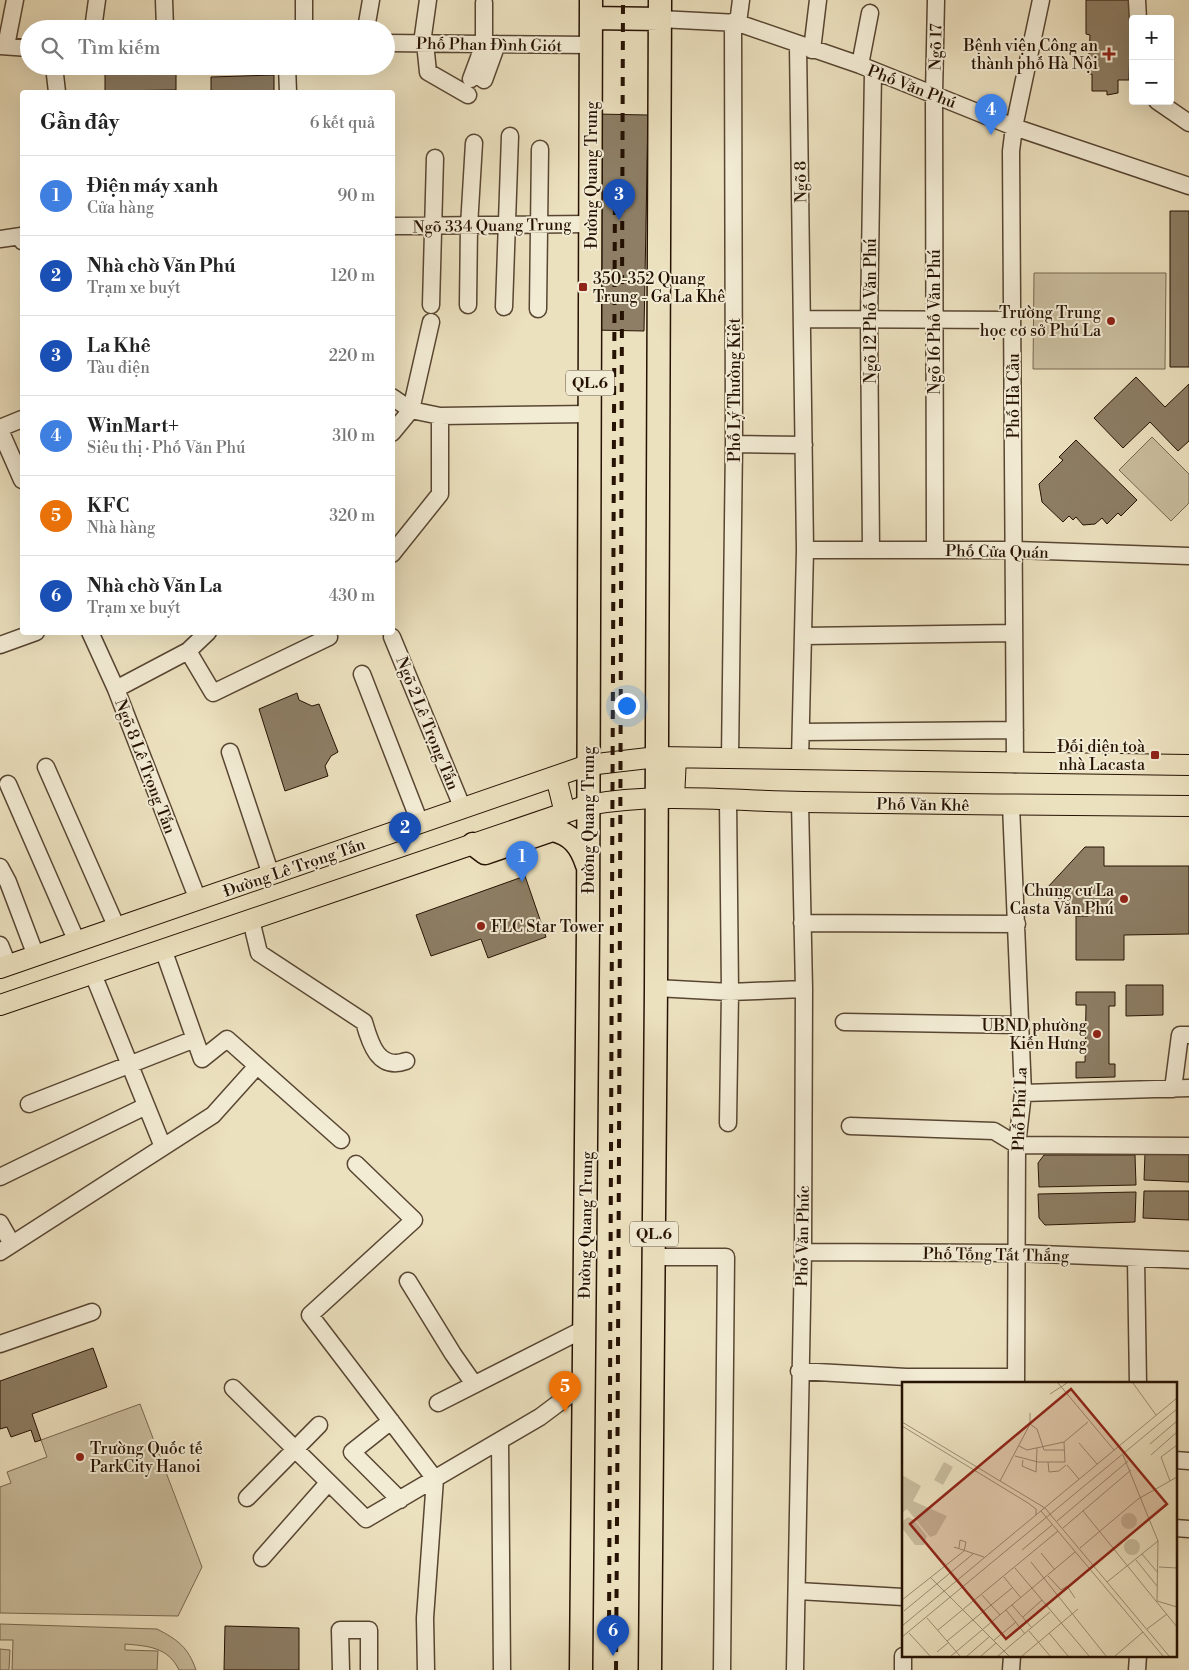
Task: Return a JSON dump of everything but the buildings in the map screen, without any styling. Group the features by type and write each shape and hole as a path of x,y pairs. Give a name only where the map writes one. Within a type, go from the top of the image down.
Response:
{"highway":[{"path":"591,9 660,9"},
{"name":"Đường Quang Trung","path":"581,1670 588,867 591,9"},
{"name":"QL.6","path":"650,1670 656,988 667,757 660,9"},
{"path":"473,844 485,853 552,830 572,838 582,848 588,867"}],"main road":[{"path":"667,757 1015,764 1189,765"},
{"name":"Đường Lê Trọng Tấn","path":"4,966 588,765 667,757"},
{"path":"556,777 565,813"},
{"name":"Phố Văn Khê","path":"588,805 666,798 800,802 1189,806"},
{"path":"0,1005 588,805"}],"street":[{"path":"15,0 3,46 20,47"},
{"path":"94,20 97,0"},
{"path":"164,0 164,20"},
{"path":"304,0 304,20"},
{"path":"368,20 372,0"},
{"path":"428,0 424,43 428,72 468,95"},
{"name":"Phố Lý Thường Kiệt","path":"730,759 734,444 735,22 741,0"},
{"name":"Ngõ 8","path":"800,760 805,550 802,320 805,47 818,0"},
{"name":"Ngõ 17","path":"934,94 936,0"},
{"name":"Phố Hà Cầu","path":"1015,764 1011,151 1014,126 1041,0"},
{"path":"1137,0 1138,15"},
{"path":"477,80 491,44 484,3"},
{"name":"Phố Văn Phú","path":"660,9 735,22 866,68 1014,126 1189,186"},
{"name":"Ngõ 12 Phố Văn Phú","path":"870,13 866,68 872,550"},
{"name":"Phố Phan Đình Giót","path":"395,43 591,45"},
{"path":"55,75 57,90"},
{"path":"287,75 288,90"},
{"name":"Ngõ 16 Phố Văn Phú","path":"934,94 935,550"},
{"path":"1163,105 1189,123"},
{"path":"504,307 510,136"},
{"path":"468,305 469,226 474,142"},
{"path":"538,309 540,149"},
{"path":"431,305 435,158"},
{"name":"Ngõ 334 Quang Trung","path":"395,226 590,224"},
{"path":"0,239 20,236"},
{"path":"802,320 1012,320"},
{"path":"395,429 411,410 431,322"},
{"path":"395,399 411,410 440,416 590,414"},
{"path":"395,550 440,494 440,416"},
{"path":"20,420 0,429 20,475"},
{"path":"734,444 804,445"},
{"name":"Phố Cửa Quán","path":"805,550 1013,550 1189,556"},
{"path":"803,636 1014,633"},
{"path":"0,645 28,635"},
{"name":"Ngõ 8 Lê Trọng Tấn","path":"91,635 116,689 198,900"},
{"path":"116,689 188,651 205,635"},
{"path":"188,651 213,693 329,637 327,635"},
{"name":"Ngõ 2 Lê Trọng Tấn","path":"392,636 463,809"},
{"path":"362,674 420,823"},
{"path":"801,732 1015,730"},
{"path":"230,752 271,875"},
{"path":"46,767 117,928"},
{"path":"8,784 77,942"},
{"path":"728,800 730,992 728,1123"},
{"name":"Phố Văn Phúc","path":"796,1670 799,1372 803,1252 804,989 800,802"},
{"name":"Phố Phú La","path":"1012,805 1022,1093 1017,1145 1015,1253 1016,1380"},
{"path":"0,866 36,956"},
{"path":"251,920 259,954 364,1022 370,1046 386,1062 397,1064 406,1061"},
{"path":"802,923 1017,924"},
{"path":"0,945 4,966"},
{"path":"164,949 202,1059 227,1039 256,1067 341,1140"},
{"path":"93,974 163,1147"},
{"path":"656,988 730,992 804,989"},
{"path":"844,1022 1020,1025"},
{"path":"1022,1093 1181,1089 1180,1035 1189,1036"},
{"path":"29,1104 195,1039"},
{"path":"0,1223 6,1248 213,1115 256,1067"},
{"path":"0,1177 146,1106"},
{"path":"850,1126 994,1131 1017,1145 1189,1146"},
{"path":"356,1164 414,1220 310,1315 435,1479 425,1618 426,1670"},
{"name":"Phố Tống Tất Thắng","path":"803,1252 1015,1253 1189,1260"},
{"path":"654,1257 726,1257 722,1670"},
{"path":"1136,1259 1138,1382"},
{"path":"408,1281 474,1384"},
{"path":"0,1344 92,1312"},
{"path":"438,1403 584,1329"},
{"path":"799,1372 906,1381 1016,1380"},
{"path":"233,1388 366,1519 540,1417 584,1384"},
{"path":"391,1421 352,1452 400,1500"},
{"path":"247,1498 295,1447 320,1425"},
{"path":"500,1441 502,1670"},
{"path":"1176,1460 1189,1461"},
{"path":"262,1558 328,1483"},
{"path":"1176,1528 1189,1528"},
{"path":"798,1591 902,1597"},
{"path":"340,1670 340,1630 369,1630 369,1670"}],"shaded area":[{"name":"Trường Trung học cơ sở Phú La","path":"1034,273 1166,273 1165,369 1033,369"},
{"path":"1152,437 1189,474 1189,503 1171,521 1119,470"},
{"name":"Trường Quốc tế ParkCity Hanoi","path":"140,1404 202,1567 178,1616 0,1613 0,1487 11,1483 7,1472 47,1457 41,1440"},
{"path":"0,1624 157,1629 171,1637 186,1650 196,1670 179,1670 169,1657 157,1649 125,1644 125,1650 158,1651 157,1670 12,1670 13,1640 0,1640"},
{"path":"0,1649 10,1650 9,1670 0,1670"}],"railway":[{"path":"616,1670 623,0"},
{"path":"609,1637 615,182"}],"place":[{"name":"Bệnh viện Công an thành phố Hà Nội","path":"1109,54"},
{"name":"WinMart+","path":"991,135"},
{"name":"La Khê","path":"619,220"},
{"name":"350-352 Quang Trung - Ga La Khê","path":"583,287"},
{"name":"Trường Trung học cơ sở Phú La","path":"1111,321"},
{"name":"Đối diện toà nhà Lacasta","path":"1155,755"},
{"name":"Nhà chờ Văn Phú","path":"405,853"},
{"name":"Điện máy xanh","path":"522,882"},
{"name":"Chung cư La Casta Văn Phú","path":"1124,899"},
{"name":"FLC Star Tower","path":"481,926"},
{"name":"UBND phường Kiến Hưng","path":"1097,1034"},
{"name":"KFC","path":"565,1412"},
{"name":"Trường Quốc tế ParkCity Hanoi","path":"80,1457"},
{"name":"Nhà chờ Văn La","path":"613,1656"}]}
